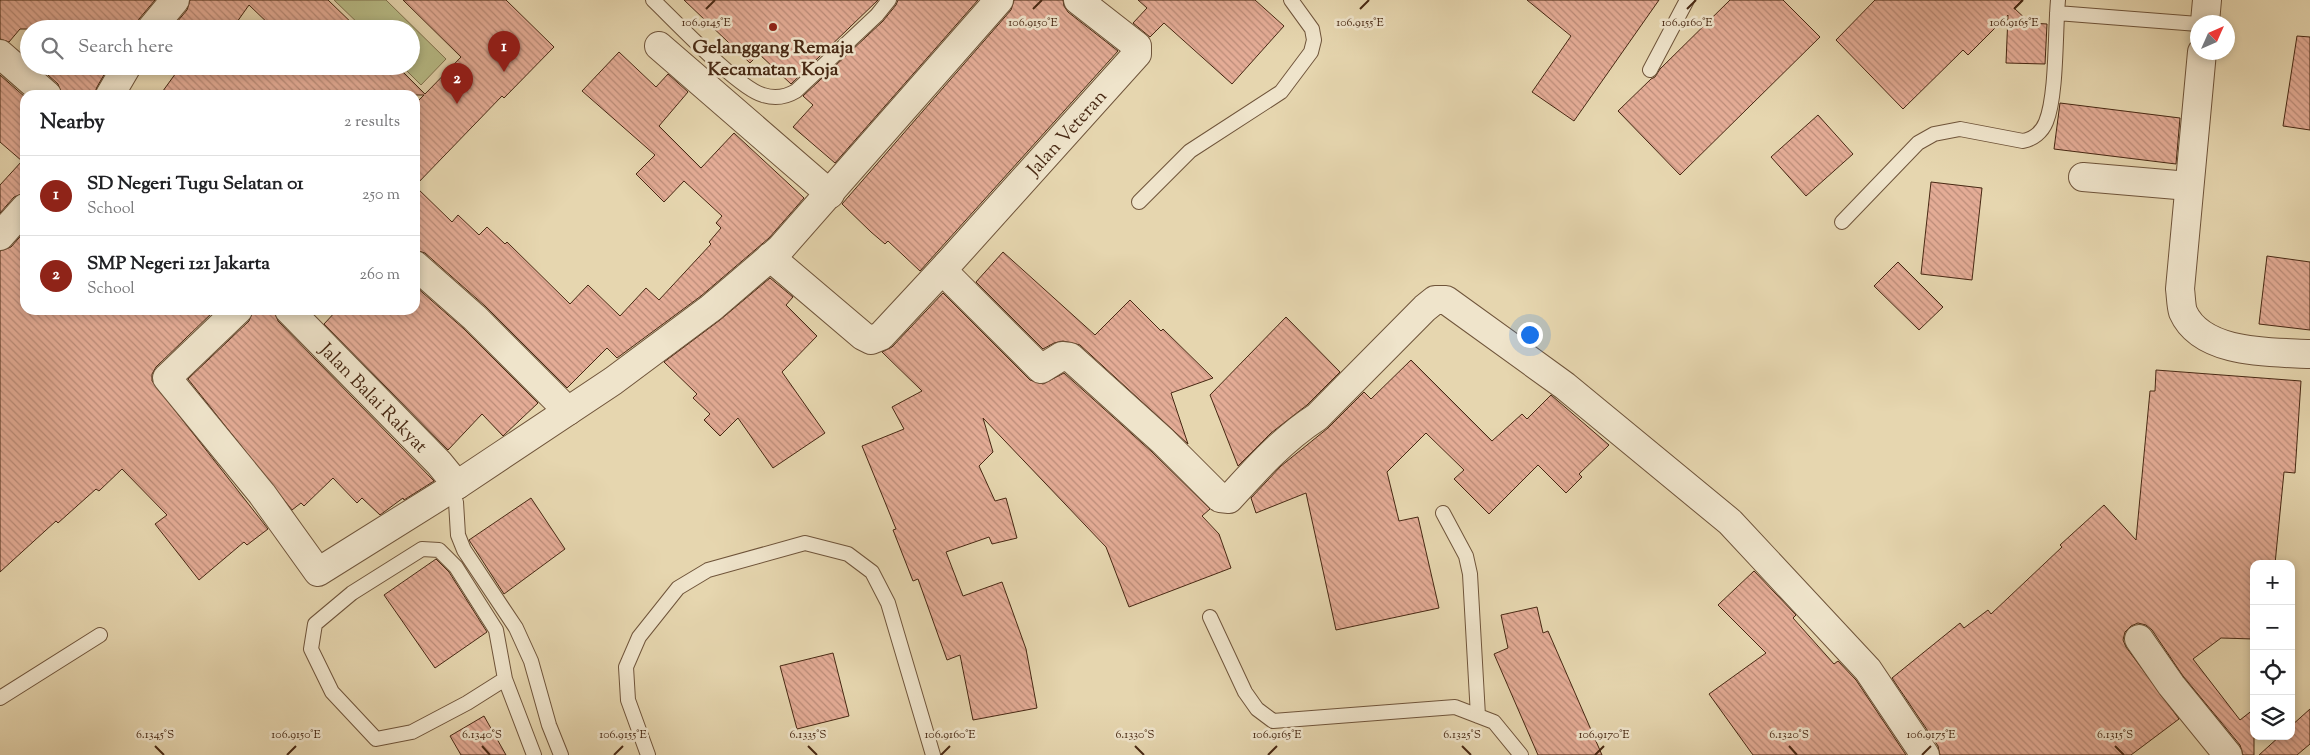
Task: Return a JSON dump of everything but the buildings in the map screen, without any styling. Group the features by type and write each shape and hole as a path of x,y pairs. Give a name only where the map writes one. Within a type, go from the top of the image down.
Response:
{"street":[{"path":"233,315 167,378 262,494 318,572 456,494 568,410 660,347 711,308 770,257 830,194 999,0"},
{"name":"Jalan Veteran","path":"947,270 1137,54 1137,46 1078,0"},
{"path":"2206,15 2207,0"},
{"path":"659,46 830,194"},
{"path":"0,54 20,71"},
{"path":"2201,60 2180,289 2183,312 2195,327 2211,340 2244,350 2310,354"},
{"path":"24,75 41,90"},
{"path":"113,90 122,75"},
{"path":"2083,177 2189,186"},
{"path":"0,236 20,214"},
{"path":"770,257 863,336 871,340 881,336 947,270 1041,369 1062,356 1070,357 1163,441 1220,498 1225,500 1229,499 1297,430 1317,417 1425,308 1435,300 1446,300 1565,386 1730,522 1868,670 1925,755"},
{"path":"420,269 474,318 568,410"},
{"name":"Jalan Balai Rakyat","path":"294,315 439,463 456,494"},
{"path":"2139,639 2171,685 2228,755"}],"lane":[{"path":"653,0 742,84 761,95 770,97 786,97 796,91 878,15 889,0"},
{"path":"1139,202 1190,151 1281,92 1311,52 1314,40 1312,29 1291,0"},
{"path":"1650,70 1687,0"},
{"path":"1842,222 1918,143 1934,134 1960,129 2023,142 2038,134 2047,120 2052,88 2057,6 2190,23"},
{"path":"456,494 458,535 464,550 516,628 531,661 549,725 561,755"},
{"path":"1443,513 1466,556 1470,574 1478,716"},
{"path":"648,755 628,700 626,667 640,637 678,588 708,570 806,543 848,554 872,572 888,603 934,755"},
{"path":"505,678 467,703 412,732 376,739 332,692 311,649 315,624 352,593 422,549 439,550 456,567 496,630 505,678 534,755"},
{"path":"1210,617 1245,692 1257,709 1273,721 1455,707 1494,722 1521,755"},
{"path":"0,698 100,635"}],"green space":[{"path":"334,0 386,0 406,20 355,20"},
{"path":"420,33 446,59 421,85 411,75 420,75"}],"place":[{"name":"Gelanggang Remaja Kecamatan Koja","path":"773,27"},
{"name":"SD Negeri Tugu Selatan 01","path":"504,72"},
{"name":"SMP Negeri 121 Jakarta","path":"457,104"}]}
